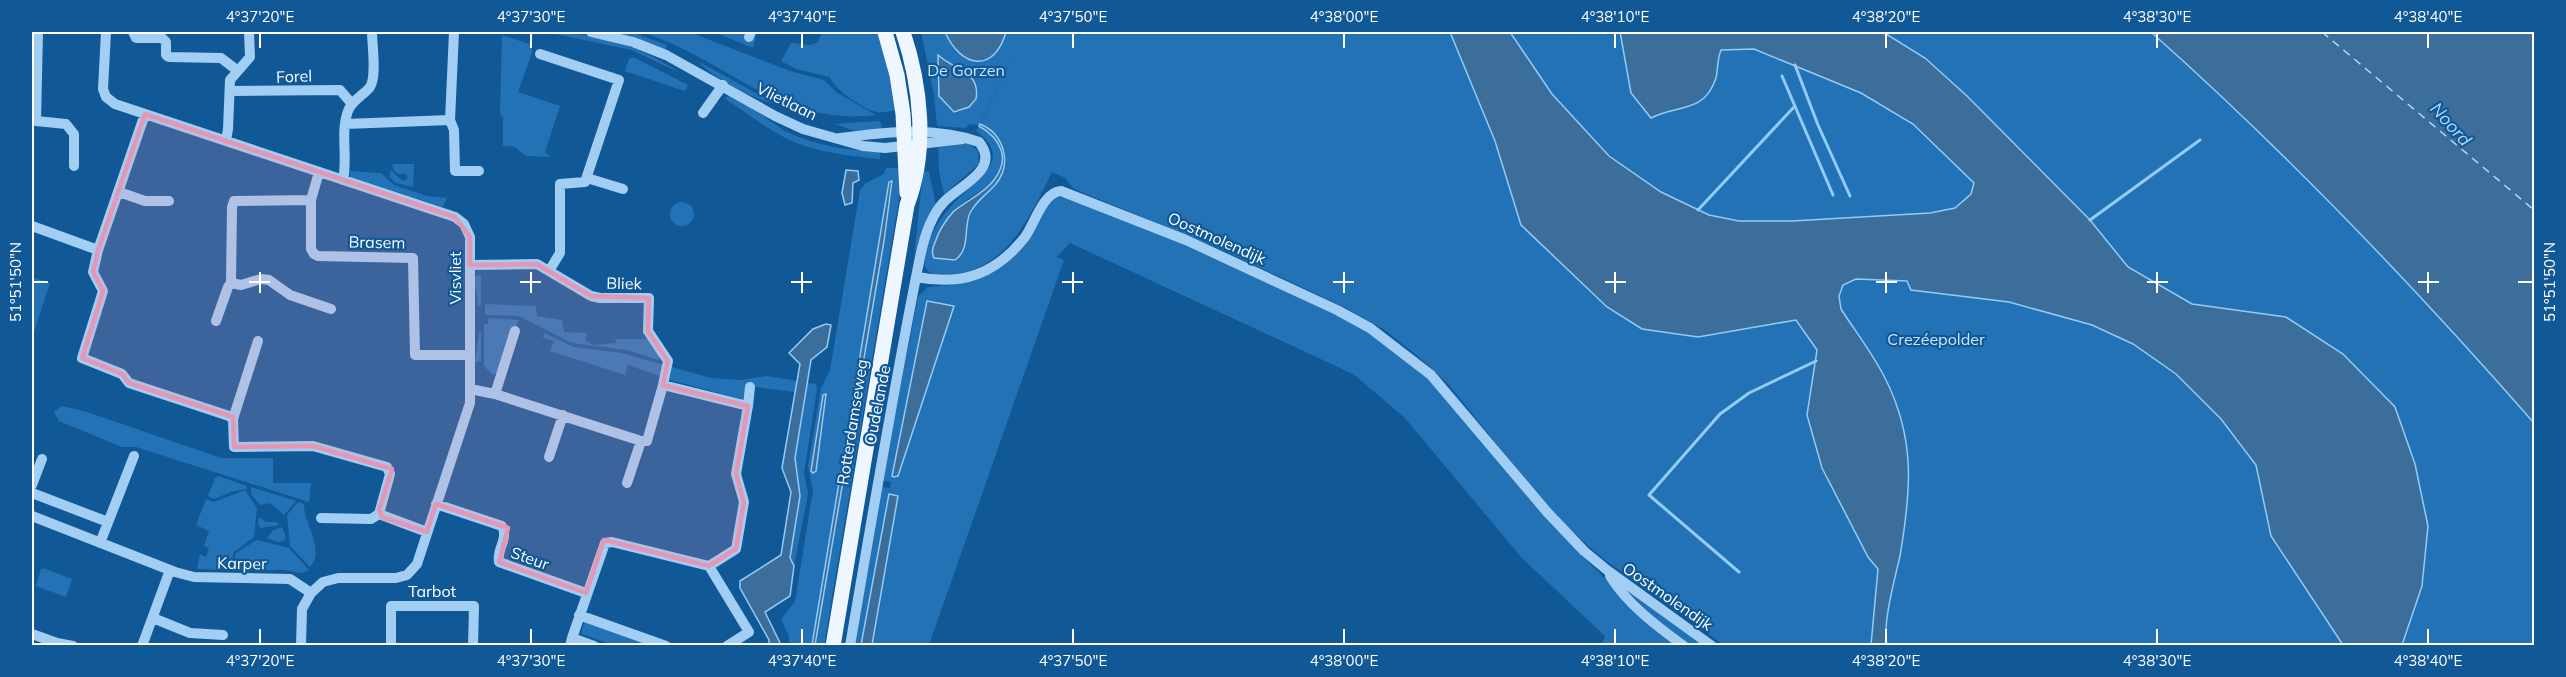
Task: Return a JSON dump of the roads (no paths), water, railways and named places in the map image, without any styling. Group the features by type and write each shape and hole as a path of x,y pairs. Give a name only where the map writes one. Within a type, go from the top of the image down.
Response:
{"main road":[{"name":"Rotterdamseweg","path":"833,645 907,205 918,171 885,32"},
{"name":"Rotterdamseweg","path":"903,32 919,96 912,139"}],"street":[{"path":"38,32 36,121 66,124 74,134 74,166"},
{"name":"Visvliet","path":"106,32 103,90 106,97 115,104 455,217 464,224 470,237 470,403 417,564 407,575 396,578 338,578 323,582 311,593"},
{"path":"133,32 136,38 162,38 166,42 166,55 169,57 221,58 238,70"},
{"path":"226,141 230,80 250,57 249,32"},
{"path":"343,180 346,167 345,124 352,104 371,86 373,78 372,32"},
{"path":"454,32 450,120 454,130 455,171 479,171"},
{"name":"Vlietlaan","path":"591,32 633,42 666,55 775,116 803,129 869,147 912,139"},
{"path":"540,54 619,80 585,182 560,184 560,253 549,271"},
{"path":"703,112 723,85"},
{"name":"Forel","path":"230,91 340,90 352,104"},
{"path":"145,114 98,250 93,272 103,291 82,358 122,374 129,383 233,419"},
{"path":"345,124 450,120"},
{"name":"Vlietlaan","path":"840,138 886,132 912,139"},
{"path":"912,139 969,138 979,142 982,146 985,165 982,171 952,194 936,212 924,239 917,277"},
{"name":"Brasem","path":"319,172 310,200 311,249 314,254 413,258 416,357 470,355"},
{"path":"587,178 623,189"},
{"name":"Oostmolendijk","path":"917,277 953,281 987,270 1018,244 1034,222 1047,198 1056,191 1067,193 1186,240 1337,310 1370,327 1400,349 1431,375 1547,512 1607,570 1712,645"},
{"path":"119,192 146,201 169,201"},
{"path":"216,321 231,283 234,201 310,200"},
{"path":"32,226 98,250"},
{"name":"Bliek","path":"470,265 537,264 591,296 649,298 648,331 668,361 663,385"},
{"name":"Oudelande","path":"850,645 885,442 917,277"},
{"path":"231,283 241,285 261,279 269,280 290,295 332,309"},
{"path":"495,394 515,331"},
{"path":"258,341 233,419 234,447 313,446 387,467 390,474 379,514 371,519 321,518"},
{"path":"470,389 495,394 641,441 647,441 663,385 748,406"},
{"path":"709,566 736,549 744,502 736,474 750,387"},
{"path":"549,457 563,416"},
{"path":"627,483 641,441"},
{"path":"100,543 134,456"},
{"path":"32,485 42,459"},
{"path":"32,493 108,522"},
{"name":"Steur","path":"436,504 502,526 505,535 497,558 499,562 586,593"},
{"path":"379,514 427,532"},
{"name":"Karper","path":"32,516 170,570 194,577 290,579 311,593"},
{"path":"594,645 571,642 604,543 612,542 709,566 750,632 727,645"},
{"path":"142,645 170,570"},
{"name":"Oostmolendijk","path":"1607,570 1615,585 1647,617 1684,645"},
{"path":"301,645 302,609 311,593"},
{"name":"Tarbot","path":"391,645 391,606 474,606 473,645"},
{"path":"579,615 666,645"},
{"path":"153,618 190,633 223,635"},
{"path":"32,634 57,643 73,645"}],"water":[{"path":"945,32 1006,32 1001,46 994,55 986,60 977,61 968,59 960,53"},
{"path":"1450,32 1510,32 1552,94 1609,156 1661,192 1709,215 1739,221 1792,221 1930,213 1955,208 1971,194 1974,183 1913,124 1861,93 1754,49 1721,50 1716,78 1705,97 1697,103 1651,118 1631,93 1620,32 1883,32 1925,58 1967,96 2090,220 2128,267 2192,304 2286,317 2343,354 2395,407 2415,464 2428,526 2422,586 2402,645 2343,645 2271,536 2256,465 2221,419 2176,374 2133,344 2092,325 2009,302 1911,290 1907,281 1856,279 1843,285 1839,296 1841,309 1875,360 1895,400 1902,422 1908,466 1907,509 1886,626 1887,645 1871,645 1878,569 1868,557 1822,468 1807,415 1817,350 1796,320 1698,337 1642,329 1607,307 1521,225 1495,141"},
{"name":"Noord","path":"2151,32 2534,32 2534,423 2396,271 2251,125"},
{"path":"938,55 965,72 974,82 976,99 969,107 954,112 939,96"},
{"path":"980,124 995,135 1000,142 1004,159 1001,177 972,209 968,219 965,245 960,255 955,260 934,258 934,245 948,218 994,180 1002,164 1001,149 993,136 979,126"},
{"path":"846,170 858,171 859,180 853,183 852,203 845,205 842,193"},
{"path":"892,181 884,241 815,645 812,645 889,182"},
{"path":"927,301 954,306 898,476 894,477 892,476"},
{"path":"826,324 831,325 827,347 811,360 795,458 800,496 790,558 794,566 790,596 765,612 781,645 769,645 769,640 740,588 740,581 781,555 791,492 782,468 800,364 789,353 813,329"},
{"path":"826,394 816,471 813,473 811,471 823,395"},
{"path":"889,494 898,496 872,645 861,645"}],"waterway":[{"path":"1795,65 1818,125 1850,196"},
{"path":"1782,76 1833,195"},
{"path":"1698,210 1794,107"},
{"path":"2090,220 2200,140"},
{"path":"1739,572 1649,495 1720,414 1749,393 1816,361"}],"park label":[{"name":"De Gorzen","path":"966,70"},
{"name":"Crezéepolder","path":"1936,339"}]}
